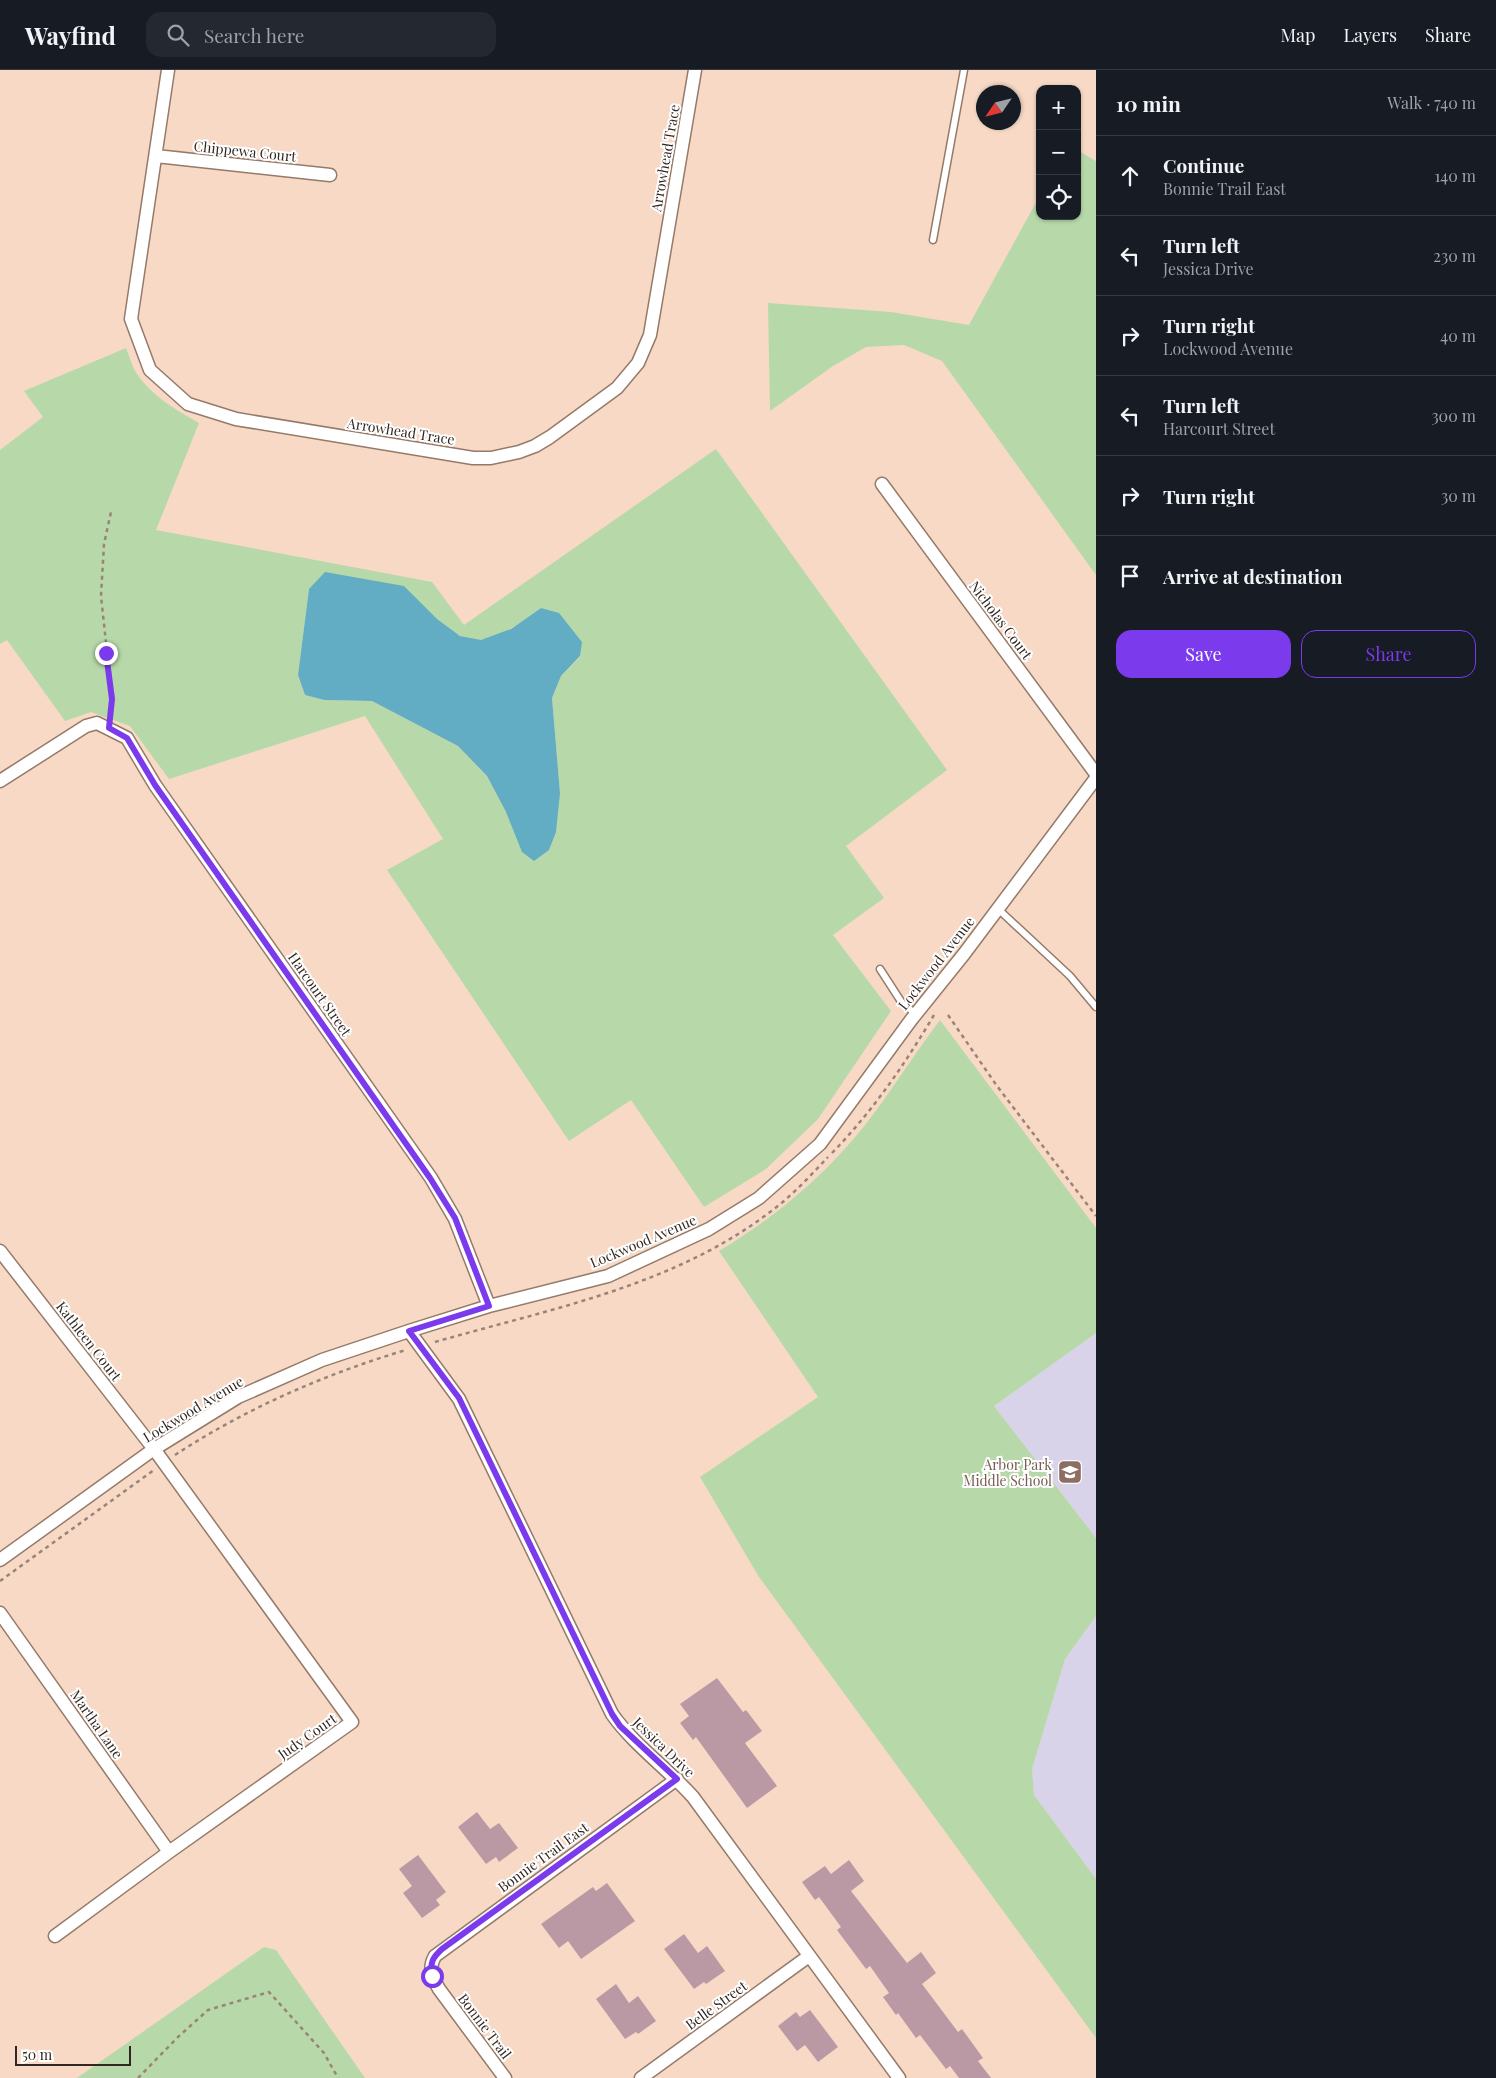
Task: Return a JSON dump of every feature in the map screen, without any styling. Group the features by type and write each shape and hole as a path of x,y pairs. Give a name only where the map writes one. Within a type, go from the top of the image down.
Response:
{"street":[{"name":"Arrowhead Trace","path":"168,70 131,319 150,370 188,404 236,419 473,458 491,458 536,446 617,388 638,363 650,335 695,70"},
{"name":"Chippewa Court","path":"156,156 330,176"},
{"name":"Nicholas Court","path":"882,484 1096,774"},
{"name":"Harcourt Street","path":"0,780 86,726 97,722 127,738 155,785 430,1178 455,1218 489,1306"},
{"name":"Lockwood Avenue","path":"0,1560 154,1449 238,1397 322,1360 409,1331 489,1306 608,1276 709,1229 759,1198 820,1144 916,1014 964,954 1096,778"},
{"name":"Kathleen Court","path":"0,1251 154,1449"},
{"name":"Jessica Drive","path":"409,1331 459,1398 612,1714 620,1726 677,1779 693,1797 899,2078"},
{"name":"Judy Court","path":"54,1936 352,1722 154,1449"},
{"name":"Martha Lane","path":"0,1613 169,1852"},
{"name":"Bonnie Trail East","path":"430,1964 442,1949 677,1779"},
{"name":"Belle Street","path":"641,2078 809,1956"},
{"name":"Bonnie Trail","path":"430,1964 432,1976 439,1989 505,2078"}],"lane":[{"path":"933,240 964,70"},
{"path":"997,908 1070,976 1096,1007"},
{"path":"880,969 902,1003 916,1014"}],"path":[{"path":"109,728 112,699 101,596 104,544 111,512"},
{"path":"948,1015 998,1086 1096,1216"},
{"path":"138,2078 178,2037 208,2010 269,1992 324,2053 338,2078"}],"shaded area":[{"name":"Arbor Park Middle School","path":"1096,1333 1096,1538 994,1406"},
{"path":"1096,1616 1096,1879 1034,1795 1032,1769 1065,1659"}],"green space":[{"path":"1081,152 1096,161 1096,575 942,361 904,345 866,347 833,366 770,411 768,303 891,312 969,325 1036,202 1036,220 1081,220"},
{"path":"126,348 135,371 150,390 173,408 199,423 156,530 432,582 464,625 716,449 947,770 846,846 884,898 833,935 891,1011 818,1119 766,1169 704,1207 631,1100 569,1141 387,870 443,839 365,716 169,779 130,726 91,712 65,721 7,640 0,644 0,450 43,417 24,391","holes":["404,586 429,612 448,628 458,634 480,640 504,633 541,608 580,657 561,676 552,698 560,793 506,812 487,776 458,746 372,701 324,700 305,695 298,675 309,589"]},
{"path":"940,1020 1096,1228 1096,1333 994,1406 1096,1538 1096,1616 1065,1659 1032,1769 1034,1795 1096,1879 1096,2038 759,1577 700,1477 818,1397 719,1251 742,1237 785,1205 826,1169 862,1129"},
{"path":"264,1947 276,1950 365,2078 77,2078"}],"water":[{"path":"325,572 404,586 437,619 460,636 481,640 511,629 541,608 559,613 582,642 580,656 561,676 552,698 560,793 556,832 549,850 534,861 522,852 506,812 487,776 458,746 372,701 324,700 305,695 298,675 309,589"}],"building":[{"path":"717,1678 743,1712 746,1710 762,1731 745,1743 777,1786 747,1808 696,1737 693,1740 680,1723 689,1716 680,1704"},
{"path":"477,1812 490,1829 499,1823 518,1848 499,1862 496,1857 486,1864 458,1827"},
{"path":"418,1855 446,1892 436,1900 440,1905 422,1918 403,1893 412,1886 399,1869"},
{"path":"849,1860 864,1881 851,1891 907,1963 921,1952 936,1973 922,1984 958,2032 962,2029 983,2058 978,2061 991,2078 959,2078 950,2066 946,2069 920,2035 916,2038 898,2013 896,2015 883,1997 889,1993 870,1966 866,1969 837,1930 841,1927 819,1897 815,1900 802,1882 825,1866 831,1874"},
{"path":"607,1883 635,1921 581,1959 568,1941 559,1948 541,1924 593,1887 596,1891"},
{"path":"684,1934 698,1953 707,1946 725,1971 706,1984 704,1982 694,1989 664,1949"},
{"path":"616,1984 629,2003 638,1996 656,2021 638,2034 636,2032 625,2039 596,1999"},
{"path":"810,2010 838,2047 818,2062 805,2045 797,2051 778,2026 796,2012 800,2017"}],"place":[{"name":"Arbor Park Middle School","path":"1070,1472"}],"route":[{"path":"106,653 112,699 109,728 127,738 155,785 408,1144 455,1218 489,1306 409,1331 459,1398 612,1714 620,1726 677,1779 442,1949 430,1964 432,1976"}]}
